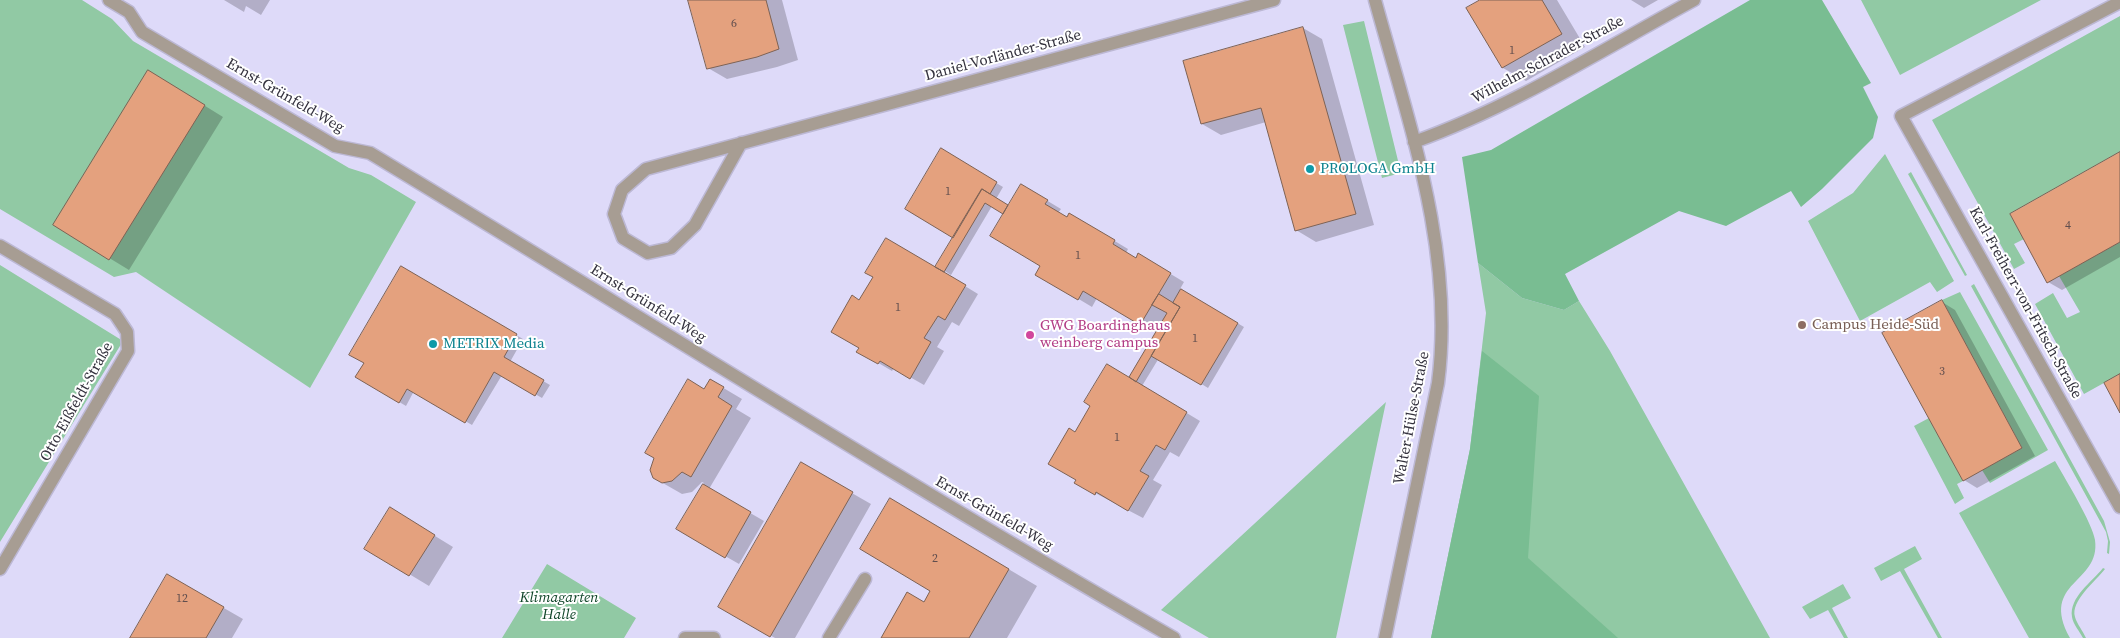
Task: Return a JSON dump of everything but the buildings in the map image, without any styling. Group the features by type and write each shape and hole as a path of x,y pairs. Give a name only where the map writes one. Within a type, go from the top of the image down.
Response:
{"street":[{"name":"Ernst-Grünfeld-Weg","path":"109,0 129,12 142,32 335,146 370,154 653,325 838,441 1174,638"},
{"name":"Daniel-Vorländer-Straße","path":"740,143 695,225 671,248 648,253 623,238 614,214 622,190 646,169 740,143 1274,0"},
{"name":"Walter-Hülse-Straße","path":"1375,0 1414,142 1438,253 1442,287 1442,357 1438,383 1385,638"},
{"name":"Wilhelm-Schrader-Straße","path":"1414,142 1449,130 1498,107 1694,0"},
{"name":"Karl-Freiherr-von-Fritsch-Straße","path":"2120,2 1901,116 2120,507"},
{"name":"Otto-Eißfeldt-Straße","path":"0,246 115,314 128,332 128,351 0,569"},
{"path":"829,638 865,579"},
{"path":"684,638 714,638"}],"green space":[{"path":"0,0 82,0 112,19 133,41 349,168 371,175 416,202 310,388 136,272 114,277 0,209"},
{"path":"1750,0 1822,0 1871,83 1863,87 1878,117 1873,138 1822,189 1801,207 1791,191 1726,226 1679,211 1565,274 1579,301 1564,310 1522,298 1478,263 1462,157 1491,150"},
{"path":"1861,0 2041,0 1900,75"},
{"path":"2120,16 2120,152 2010,214 2024,239 2014,244 2025,263 2014,269 1932,120"},
{"path":"1364,21 1401,173 1382,178 1343,25"},
{"path":"1885,154 1954,281 1937,292 1930,282 1860,321 1808,221 1853,193"},
{"path":"1911,172 1967,275 1965,276 1908,174"},
{"path":"2120,242 2120,374 2084,394 2035,304 2053,293 2067,318 2080,312 2059,276"},
{"path":"1478,263 1522,298 1564,310 1579,301 1610,351 1770,638 1431,638 1470,449 1486,313"},
{"path":"0,265 123,341 0,542"},
{"path":"1974,284 2104,521 2110,542 2109,554 2107,553 2108,541 2106,532 1971,286"},
{"path":"1960,292 2048,450 1990,483 1982,470 2022,448 1942,300"},
{"path":"1482,351 1539,396 1528,558 1618,638 1431,638 1470,449"},
{"path":"1386,402 1336,638 1209,638 1161,610"},
{"path":"1929,418 1963,481 1957,484 1964,498 1955,504 1914,426"},
{"path":"2055,461 2089,523 2095,540 2094,555 2089,566 2066,594 2062,605 2062,619 2070,638 2029,638 1959,513"},
{"path":"1915,546 1922,559 1904,569 1942,638 1938,638 1900,571 1881,581 1874,568"},
{"name":"Klimagarten Halle","path":"547,564 636,618 624,638 502,638"},
{"path":"2103,568 2105,569 2080,598 2074,611 2077,622 2086,638 2083,638 2072,617 2074,603 2082,590"},
{"path":"1843,584 1851,598 1832,608 1848,638 1844,638 1828,610 1810,619 1802,607"}],"place":[{"name":"PROLOGA GmbH","path":"1310,169"},
{"name":"Campus Heide-Süd","path":"1802,325"},
{"name":"GWG Boardinghaus weinberg campus","path":"1030,335"},
{"name":"METRIX Media","path":"433,344"}]}
